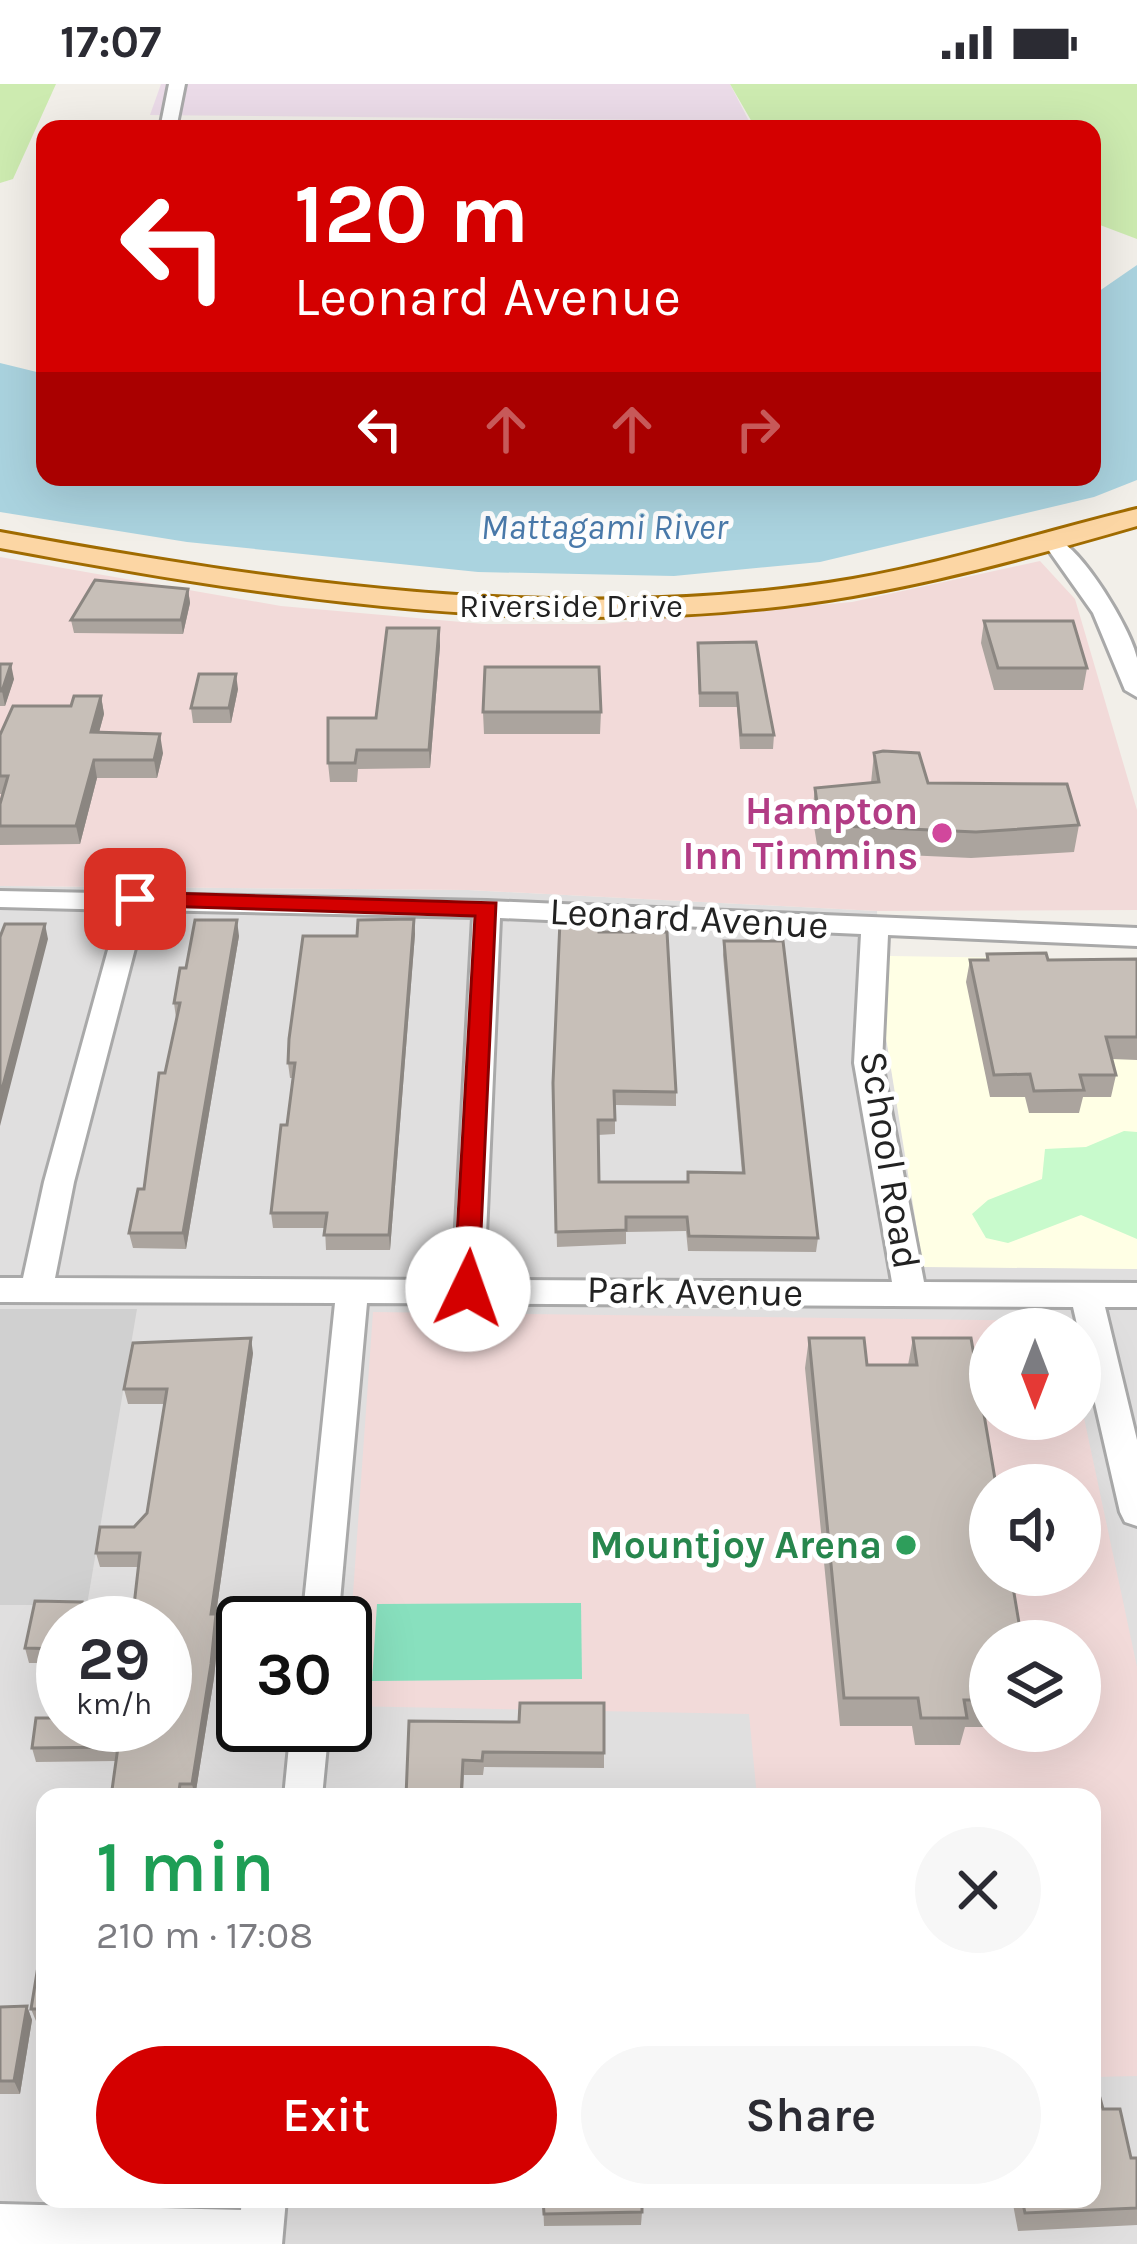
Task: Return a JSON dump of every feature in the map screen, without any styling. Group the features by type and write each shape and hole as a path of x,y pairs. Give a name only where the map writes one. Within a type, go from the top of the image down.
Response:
{"main road":[{"name":"Riverside Drive","path":"0,540 340,594 460,607 606,612 880,586 1056,544 1137,517"}],"street":[{"path":"170,120 177,84"},
{"path":"1056,544 1091,583 1118,634 1137,690"},
{"name":"Leonard Avenue","path":"0,899 487,909 875,928"},
{"path":"37,1289 135,899"},
{"path":"468,1289 487,909"},
{"path":"875,928 1137,937"},
{"name":"School Road","path":"875,928 868,1063 910,1294"},
{"path":"323,1596 352,1289"},
{"name":"Park Avenue","path":"0,1290 1137,1295"},
{"path":"1087,1294 1137,1511"},
{"path":"304,1788 307,1752"},
{"path":"0,2226 261,2226"}],"shaded area":[{"path":"161,84 730,84 748,120 649,120 150,115"},
{"path":"0,557 281,606 484,624 601,624 852,602 1040,561 1075,599 1137,810 1137,910 877,911 468,890 0,886"},
{"path":"0,886 468,890 877,911 883,1019 924,1266 1137,1269 1137,2244 0,2244"},
{"path":"889,956 1137,960 1137,1269 923,1267 883,1019"},
{"path":"0,1309 137,1309 89,1596 36,1596 36,1605 0,1605"},
{"path":"373,1312 969,1320 969,1440 1089,1440 1094,1464 969,1464 969,1596 1101,1596 1101,1498 1137,1667 1137,2076 1101,2077 1101,1788 756,1788 749,1714 372,1707 372,1596 353,1596"}],"green space":[{"path":"0,84 56,84 13,179 0,183"},
{"path":"730,84 1137,84 1137,239 1101,225 1101,120 751,120"},
{"path":"1124,1131 1137,1132 1137,1239 1081,1215 1008,1243 986,1238 972,1214 988,1200 1042,1179 1045,1149 1086,1147"},
{"path":"581,1603 582,1679 372,1681 377,1604"}],"water":[{"name":"Mattagami River","path":"1137,265 1137,480 1094,497 820,562 674,576 478,572 187,542 0,512 0,363 36,372 36,486 1101,486 1101,290"}],"building":[{"path":"95,580 188,589 181,620 71,620"},
{"path":"984,621 1073,621 1087,668 998,668"},
{"path":"387,628 439,628 429,750 357,750 355,763 328,763 328,718 376,718"},
{"path":"756,642 774,735 741,735 737,693 700,693 698,643"},
{"path":"0,664 11,664 2,691 0,691"},
{"path":"485,667 599,667 601,712 483,712"},
{"path":"199,674 236,674 229,708 191,708"},
{"path":"74,696 101,696 91,732 160,734 154,760 94,760 76,826 0,826 8,776 0,776 0,735 13,706 71,706"},
{"path":"874,753 919,753 928,783 1067,784 1079,825 976,832 820,825 815,788 879,782"},
{"path":"414,919 389,1235 324,1235 327,1213 271,1213 281,1125 287,1125 295,1063 288,1063 289,1039 303,936 357,936 358,920"},
{"path":"195,920 237,920 183,1233 129,1233 138,1189 144,1189 159,1073 165,1073 180,1003 174,1003 180,968 186,968"},
{"path":"560,921 599,921 599,932 667,932 676,1092 614,1091 615,1120 598,1120 599,1182 688,1182 688,1172 744,1173 724,941 783,941 818,1238 689,1236 687,1217 626,1217 626,1230 556,1232 553,1083"},
{"path":"5,924 45,924 0,1097 0,937"},
{"path":"1046,953 1048,960 1137,959 1137,1037 1106,1037 1116,1075 1080,1075 1084,1090 1034,1091 1030,1074 994,1075 970,960 988,960 987,954"},
{"path":"251,1338 192,1784 180,1784 179,1788 112,1788 117,1752 192,1752 192,1596 135,1596 140,1553 96,1553 100,1527 134,1527 147,1513 167,1389 124,1389 133,1343"},
{"name":"Mountjoy Arena","path":"809,1338 864,1338 867,1365 917,1365 913,1338 969,1338 969,1440 988,1440 992,1464 969,1464 969,1596 1014,1596 1018,1620 969,1620 967,1718 921,1718 918,1698 844,1698"},
{"path":"35,1601 36,1601 36,1648 25,1648"},
{"path":"520,1703 604,1703 604,1753 483,1752 482,1761 463,1760 461,1788 406,1788 409,1721 519,1722"},
{"path":"27,2006 14,2081 0,2081 0,2007"},
{"path":"1101,2102 1103,2109 1120,2109 1131,2158 1137,2158 1137,2208 1025,2213 1024,2208 1101,2208"},
{"path":"544,2208 642,2208 642,2212 544,2214"}],"place":[{"name":"Hampton Inn Timmins","path":"942,833"},
{"name":"Mountjoy Arena","path":"906,1545"}],"route":[{"path":"135,899 487,909 468,1289"}]}
